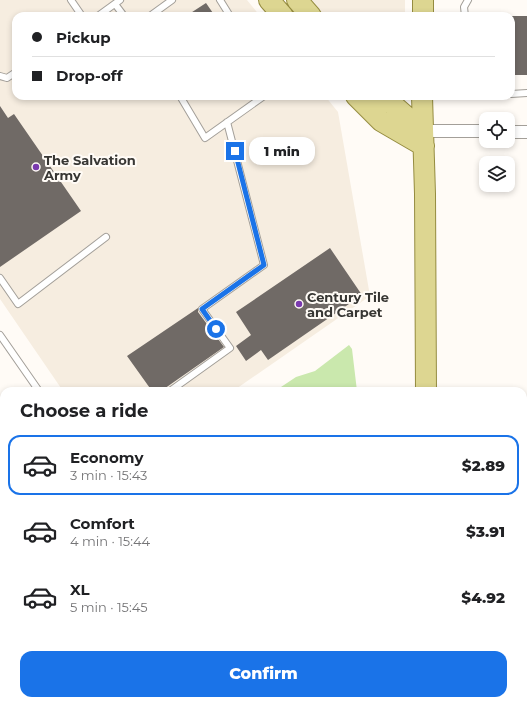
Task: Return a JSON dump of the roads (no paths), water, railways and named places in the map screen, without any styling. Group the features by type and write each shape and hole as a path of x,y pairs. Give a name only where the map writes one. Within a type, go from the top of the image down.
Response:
{"main road":[{"path":"269,0 280,12"},
{"path":"423,0 423,12"},
{"path":"360,100 381,121 423,138"},
{"path":"387,100 423,138"},
{"path":"422,100 425,194 426,387"}],"street":[{"path":"423,138 479,132"},
{"path":"515,132 527,132"}],"lane":[{"path":"71,0 79,12"},
{"path":"104,12 120,0"},
{"path":"156,12 172,0"},
{"path":"220,0 228,12"},
{"path":"465,12 464,7 468,0"},
{"path":"115,4 121,12"},
{"path":"0,76 7,78 12,75"},
{"path":"515,94 527,94"},
{"path":"182,100 205,138 258,100"},
{"path":"176,387 230,348 202,309 264,265 227,122"},
{"path":"0,278 18,304 106,237"},
{"path":"0,335 36,387"}],"place":[{"name":"The Salvation Army","path":"36,167"},
{"name":"Century Tile and Carpet","path":"299,304"}]}
